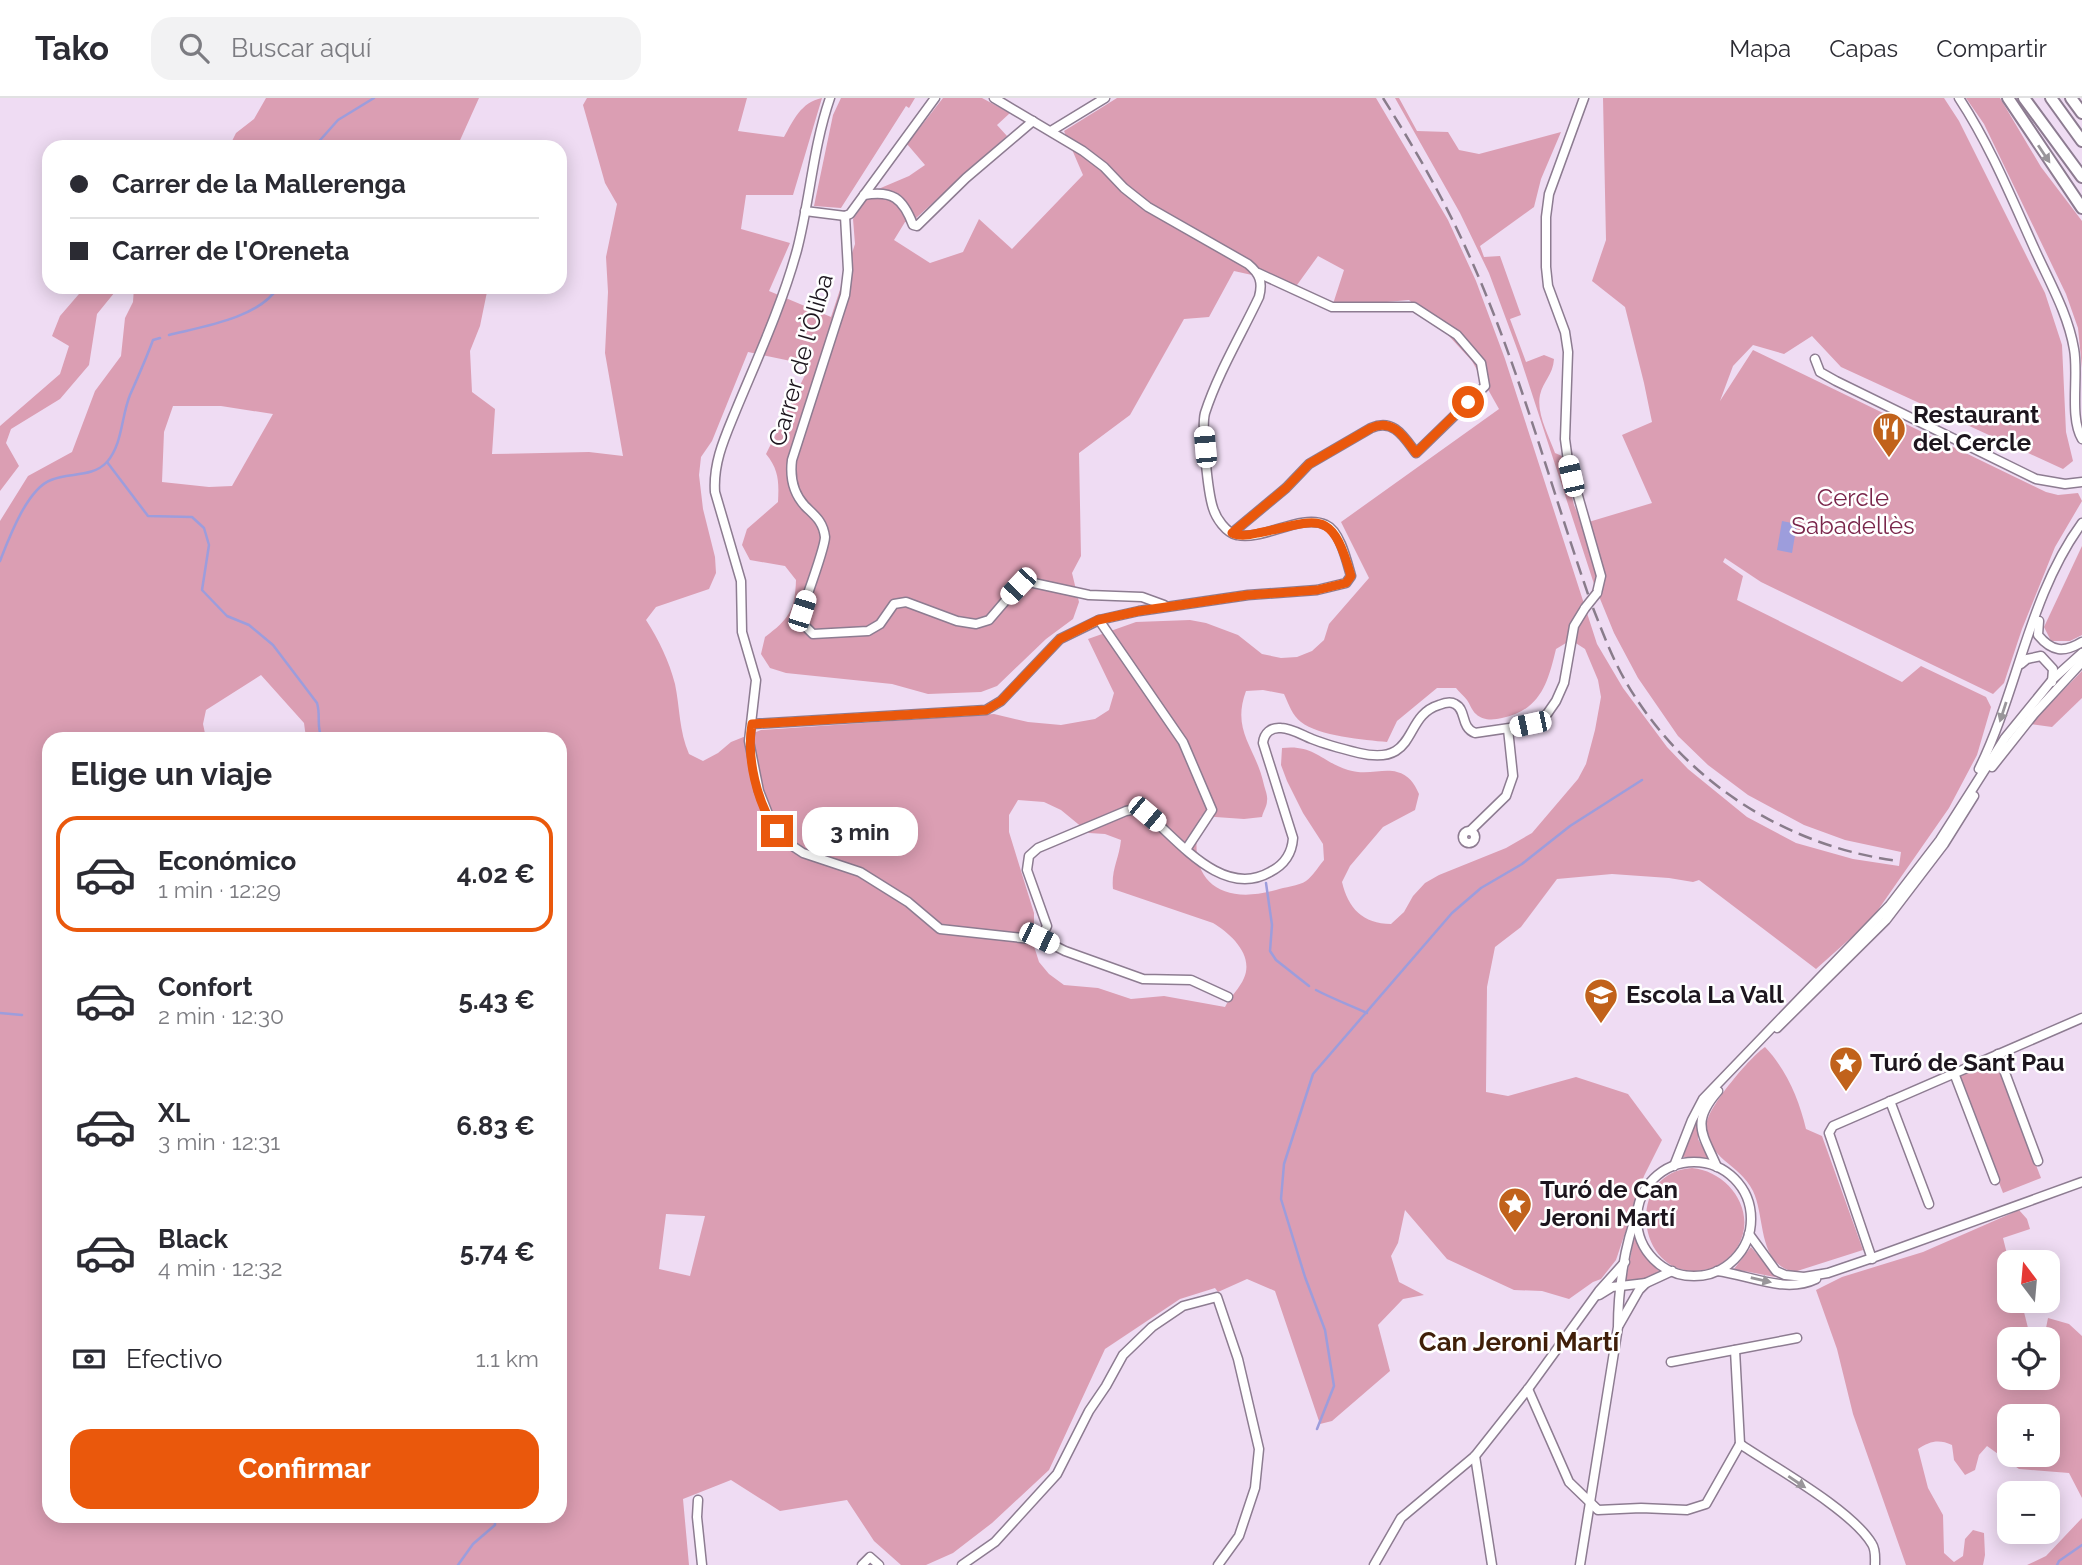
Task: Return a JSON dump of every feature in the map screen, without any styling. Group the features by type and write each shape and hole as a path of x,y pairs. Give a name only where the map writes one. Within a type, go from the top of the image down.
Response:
{"highway":[{"path":"2008,98 2082,208"},
{"path":"2024,98 2082,177"},
{"path":"2051,98 2082,141"},
{"path":"2071,98 2082,113"}],"street":[{"path":"830,98 819,134 797,250 772,327 719,452 715,472 715,492 741,581 742,632 755,675 749,741 759,791 772,824 788,843 811,857 860,872 908,902 940,929 1039,938 1143,979 1191,980 1227,997"},
{"path":"805,211 845,216 850,214 935,98"},
{"path":"994,98 1083,150 1148,207 1248,264 1258,273 1332,307 1414,307 1457,335 1481,363 1485,386 1416,453 1398,428 1380,424 1309,464 1286,488 1232,533"},
{"path":"1051,131 1105,98"},
{"path":"1039,938 1046,926 1026,867 1027,858 1033,851 1133,809 1147,814 1219,873 1242,879 1266,875 1280,865 1288,856 1292,845 1292,830 1263,743 1264,736 1273,729 1289,729 1354,752 1385,755 1404,745 1424,712 1449,702 1458,707 1471,732 1480,734 1540,721 1556,701 1567,674 1575,622 1597,593 1601,576 1568,461 1565,439 1569,352 1548,286 1546,267 1549,194 1584,98"},
{"path":"1959,98 2008,190 2064,313 2075,351 2076,412 2082,439"},
{"path":"864,195 881,192 888,194 902,204 913,225 917,226 969,175 1033,121"},
{"name":"Carrer de l'Òliba","path":"845,216 848,270 845,295 792,460 790,475 804,506 816,514 825,539 801,622 813,634 868,631 880,624 894,604 906,601 957,621 976,624 989,620 1018,586 1029,582 1083,594 1142,597 1167,607"},
{"path":"752,724 986,710 1001,701 1060,639 1098,620 1167,607 1248,595 1317,590 1346,583 1351,576 1335,533 1327,525 1313,522 1250,535 1235,535 1222,526 1213,511 1203,422 1214,391 1259,297 1262,286 1258,273"},
{"path":"1815,359 1820,372 1836,381 2036,479 2059,484 2082,482"},
{"path":"2036,629 2061,556 2082,523"},
{"path":"1960,806 1996,734 2017,670 2065,558 2082,531"},
{"path":"1098,620 1182,742 1212,810 1186,848"},
{"path":"2036,629 2049,648 2061,650 2082,642"},
{"path":"1674,1166 1692,1119 1703,1100 1890,905 1940,840 2005,738 2053,674 2082,653"},
{"path":"1990,770 1995,758 2022,720 2050,690 2053,674 2041,656 2024,661 2017,670"},
{"path":"1760,1042 1886,920 1944,844 1990,770 2034,714 2082,662"},
{"path":"1470,831 1506,796 1513,776 1508,729"},
{"path":"1871,1259 1829,1133 1833,1126 2080,1018 2082,1029"},
{"path":"1998,1054 2038,1161"},
{"path":"1717,1167 1701,1132 1705,1109 1732,1071"},
{"path":"1954,1073 1994,1180"},
{"path":"1890,1101 1929,1204"},
{"path":"1580,1565 1618,1327 1621,1285 1633,1223 1650,1184 1674,1166 1696,1163 1717,1167 1733,1178 1744,1193 1750,1211 1749,1234 1738,1255 1717,1271"},
{"path":"1638,1212 1639,1234 1646,1249 1657,1262 1672,1271 1692,1276 1717,1271 1794,1286 2082,1182"},
{"path":"1749,1234 1769,1264 1785,1275 1804,1277 1828,1273"},
{"path":"1374,1565 1401,1518 1475,1456 1625,1262"},
{"path":"1598,1295 1621,1285 1646,1283 1672,1271"},
{"path":"1618,1327 1639,1290 1646,1283"},
{"path":"1598,1295 1611,1295 1619,1302"},
{"path":"962,1565 995,1542 1057,1474 1088,1411 1124,1354 1153,1327 1183,1306 1217,1297 1238,1359 1259,1448 1255,1488 1239,1536 1218,1565"},
{"path":"1671,1362 1797,1338"},
{"path":"1528,1389 1569,1482 1598,1510 1687,1510 1706,1504 1740,1444 1735,1350"},
{"path":"1740,1444 1843,1514 1862,1530 1874,1547 1875,1565"},
{"path":"1475,1456 1492,1565"},
{"path":"698,1500 702,1565"},
{"path":"862,1565 870,1557 879,1565"}],"green space":[{"path":"266,98 479,98 460,140 232,140 236,133 254,119"},
{"name":"Cercle Sabadellès","path":"587,98 747,98 738,131 784,137 803,108 822,98 793,195 746,195 741,229 790,243 769,291 831,317 855,244 853,219 876,190 909,176 925,165 907,144 943,98 982,98 1010,113 997,125 1007,136 915,219 905,222 894,240 930,263 963,252 979,219 1012,249 1083,175 1064,131 1117,98 1376,98 1448,220 1476,281 1505,359 1597,644 1623,688 1667,747 1688,769 1747,817 1796,843 1853,859 1899,866 1901,852 1845,840 1804,825 1748,795 1708,765 1678,736 1638,678 1614,633 1594,584 1519,354 1489,273 1460,213 1395,98 1399,98 1417,131 1448,132 1459,150 1479,154 1561,132 1541,179 1534,207 1480,246 1484,257 1500,256 1521,315 1510,319 1526,362 1544,355 1554,359 1540,395 1540,409 1555,453 1562,456 1574,505 1582,524 1652,503 1622,435 1652,422 1625,307 1592,281 1606,240 1603,98 1944,98 1959,121 2045,293 2062,345 2066,432 2073,461 2063,469 1841,367 1812,336 1784,354 1753,345 1733,366 1720,401 1753,350 2046,492 2058,495 2078,493 2082,501 2055,547 2022,629 2004,683 1993,694 1761,582 1725,558 1723,562 1743,576 1737,600 1902,682 1921,666 1986,697 1991,707 1977,755 1949,808 1871,920 1816,969 1699,880 1693,882 1612,874 1557,879 1521,927 1495,947 1487,987 1486,1092 1508,1096 1576,1077 1628,1094 1662,1140 1644,1176 1616,1260 1601,1279 1569,1299 1542,1291 1514,1290 1447,1259 1405,1210 1398,1243 1391,1256 1399,1282 1424,1295 1403,1299 1378,1325 1390,1371 1332,1421 1320,1424 1275,1291 1247,1279 1218,1292 1215,1288 1180,1299 1105,1349 1049,1470 992,1523 953,1553 926,1565 901,1565 874,1541 847,1500 780,1511 731,1480 683,1499 689,1565 0,1565 0,521 28,476 72,452 95,391 121,356 125,318 133,302 134,294 487,294 480,326 470,351 472,392 495,409 492,454 589,452 623,456 605,353 608,292 606,257 617,204 605,183 583,105","holes":["1318,256 1344,270 1332,307 1409,300 1472,361 1499,409 1341,522 1369,578 1329,624 1324,640 1312,651 1297,657 1281,658 1262,654 1238,635 1206,623 1190,620 1136,622 1088,639 1114,693 1109,710 1095,719 1061,725 1028,722 994,714 761,730 731,742 703,761 689,754 683,737 673,675 646,620 656,607 709,589 716,573 715,557 703,509 699,475 701,457 712,441 748,352 810,365 766,454 777,477 778,502 747,529 742,545 750,560 785,566 796,580 789,613 780,625 765,637 761,654 770,668 786,673 892,684 928,694 981,692 997,686 1046,639 1073,619 1079,602 1072,573 1081,556 1079,453 1130,415 1184,319 1209,317 1234,271 1297,285","173,406 221,406 273,414 232,486 209,487 162,482 164,432","1571,640 1585,649 1598,680 1601,697 1586,764 1578,779 1532,833 1506,848 1425,883 1404,912 1391,924 1372,921 1358,913 1348,900 1342,882 1350,866 1383,827 1415,810 1419,794 1411,780 1397,772 1355,772 1339,767 1310,751 1293,747 1282,748 1281,765 1303,813 1323,844 1324,860 1303,883 1255,894 1237,894 1221,890 1210,882 1201,870 1197,855 1201,816 1244,819 1262,817 1266,805 1267,795 1241,718 1246,691 1263,690 1284,694 1298,719 1319,731 1387,742 1397,721 1437,688 1456,688 1482,718 1496,719 1526,708 1541,693 1556,649","1018,800 1044,802 1061,810 1089,833 1105,834 1121,840 1113,889 1213,923 1227,933 1243,953 1246,969 1242,982 1225,1007 1164,996 1131,999 1098,988 1064,985 1049,974 1039,962 1034,946 1034,913 1009,832 1009,815","666,1214 705,1216 690,1276 659,1269"]},
{"path":"841,98 915,98 909,108 906,106 841,208 814,206 833,115"},
{"path":"1966,98 2000,98 2041,167 2082,221 2082,368 2078,328 2066,294 1984,124"},
{"path":"79,294 113,294 97,314 89,365 60,399 11,429 6,443 19,466 0,491 0,426 60,374 69,346 52,336 60,316"},
{"path":"2082,546 2082,635 2070,641 2051,641 2044,627"},
{"path":"2082,671 2082,698 2052,727 2030,724"},
{"path":"1765,1047 1791,1085 1806,1129 1822,1136 1863,1250 1794,1272 1782,1267 1768,1250 1753,1191 1740,1173 1717,1153 1708,1135 1709,1116 1722,1094"},
{"path":"1995,1059 2041,1178 2003,1193 1958,1075"},
{"path":"1698,1117 1698,1139 1709,1159 1683,1157"},
{"path":"1692,1168 1705,1171 1728,1185 1742,1207 1744,1219 1743,1233 1735,1250 1719,1265 1704,1270 1681,1269 1664,1260 1652,1244 1647,1225 1647,1206 1655,1188 1670,1174"},
{"path":"2019,1210 2027,1219 2030,1229 2003,1238 2006,1250 1997,1250 1997,1313 2024,1313 2028,1327 1997,1327 1997,1390 2060,1390 2060,1327 2046,1327 2048,1318 2069,1324 2082,1336 2082,1498 2069,1473 2016,1467 2060,1467 2060,1404 1997,1404 1997,1453 1987,1446 1979,1455 1975,1470 1965,1475 1954,1460 1952,1445 1935,1442 1918,1449 1928,1488 1943,1515 1944,1553 1954,1562 1963,1556 1965,1539 1973,1530 1984,1533 1983,1565 1906,1565 1853,1414 1837,1349 1816,1290 1842,1277 1923,1252"},
{"path":"1635,1233 1644,1254 1659,1271 1642,1281 1627,1282 1626,1280"},
{"path":"1751,1247 1772,1272 1790,1280 1734,1269"},
{"path":"2082,1518 2082,1565 2027,1565 2046,1556"}],"water":[{"path":"1782,521 1797,524 1792,553 1777,550"}],"waterway":[{"path":"320,140 338,120 374,98"},
{"path":"169,335 229,320 258,306 272,294"},
{"path":"0,561 20,515 42,485 58,478 87,473 107,462 116,447 127,403 153,340 160,338"},
{"path":"107,462 148,516 192,517 204,528 209,545 202,590 227,616 249,625 273,645 317,703 320,732"},
{"path":"1317,1429 1334,1386 1325,1330 1281,1199 1284,1164 1313,1074 1452,913 1481,888 1522,864 1570,826 1642,780"},
{"path":"1266,883 1272,925 1270,951 1276,960 1309,986"},
{"path":"1316,990 1367,1013"},
{"path":"0,1013 22,1015"},
{"path":"458,1565 473,1544 495,1523"},
{"path":"2057,1565 2082,1545"}],"railway":[{"path":"1383,98 1435,187 1482,285 1515,373 1589,597"},
{"path":"1593,608 1621,673 1650,718 1677,750 1708,778 1742,803 1778,824 1817,841 1857,853 1899,861"}],"place":[{"name":"Restaurant del Cercle","path":"1889,459"},
{"name":"Escola La Vall","path":"1601,1025"},
{"name":"Turó de Sant Pau","path":"1846,1093"},
{"name":"Turó de Can Jeroni Martí","path":"1515,1234"}],"district":[{"name":"Can Jeroni Martí","path":"1519,1342"}],"route":[{"path":"777,831 768,817 759,791 749,741 752,724 986,710 1001,701 1060,639 1098,620 1139,611 1248,595 1317,590 1346,583 1351,576 1348,566 1335,533 1327,525 1313,522 1250,535 1232,533 1286,488 1309,464 1371,428 1380,424 1398,428 1416,453 1468,402"}]}
